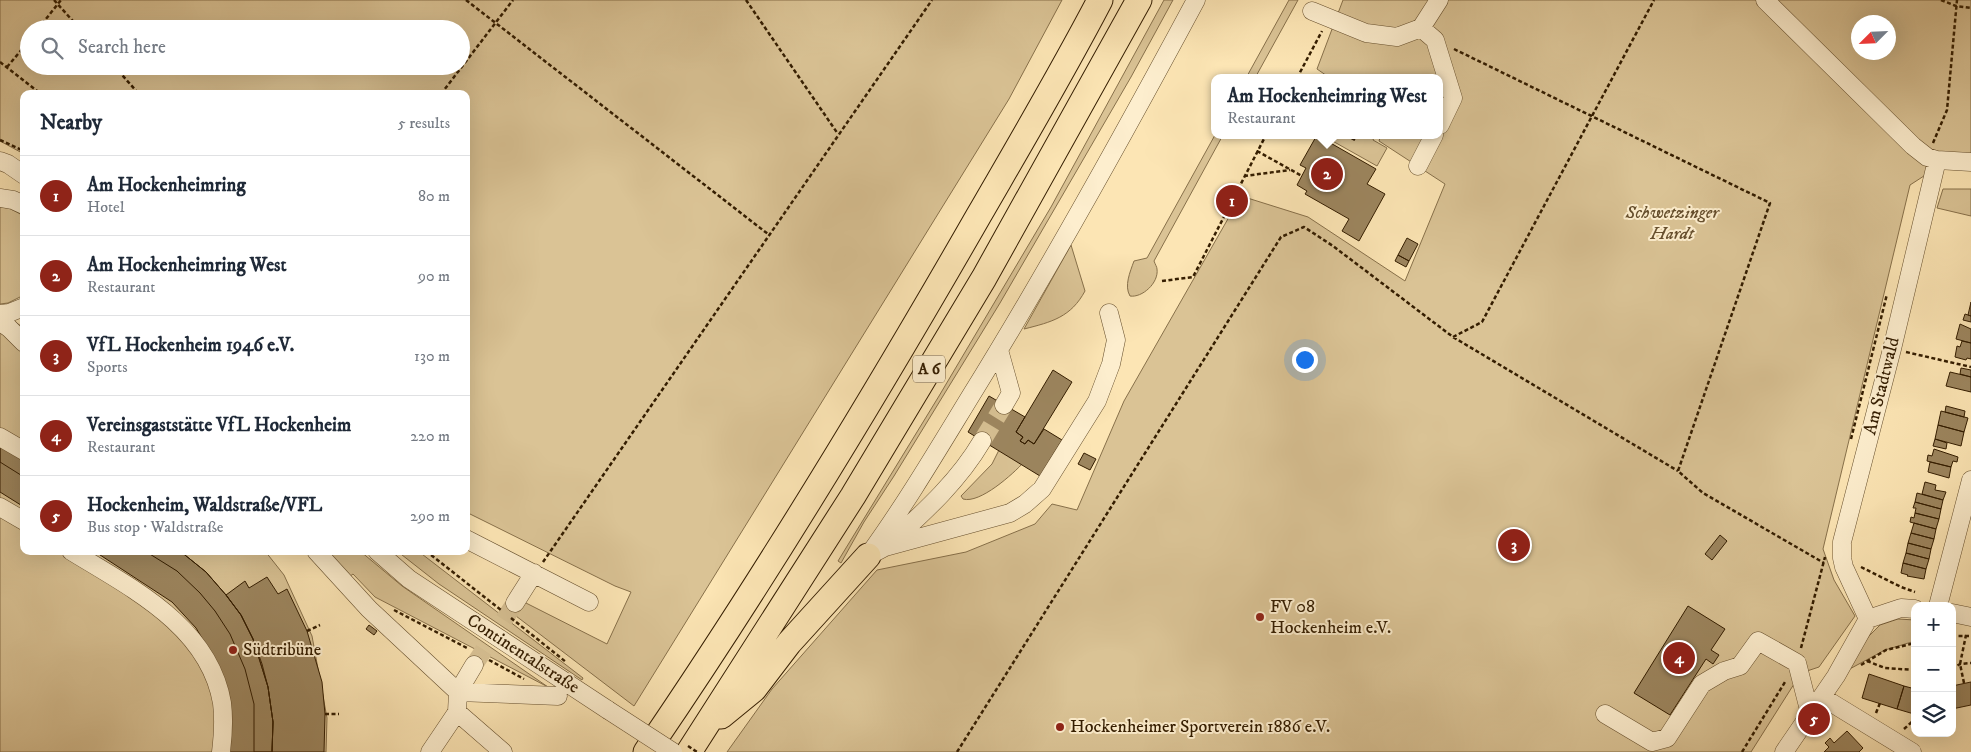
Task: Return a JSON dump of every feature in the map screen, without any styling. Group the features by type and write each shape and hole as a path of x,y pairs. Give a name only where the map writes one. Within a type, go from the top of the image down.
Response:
{"highway":[{"name":"A 6","path":"646,752 777,553 918,322 1100,0"},
{"name":"A 6","path":"689,752 853,496 984,278 1139,0"},
{"path":"704,730 754,689 790,643 876,551"}],"street":[{"path":"876,551 999,350 1079,212 1196,0"},
{"path":"1312,11 1366,33 1397,37 1421,28 1439,0"},
{"path":"1765,0 1913,146 1932,159 1971,162"},
{"path":"1421,28 1435,40 1453,98 1443,119"},
{"path":"1418,166 1432,139"},
{"name":"Am Stadtwald","path":"1868,619 1834,555 1842,542 1892,349 1932,159"},
{"path":"0,161 20,172"},
{"path":"0,198 20,203"},
{"path":"0,314 20,309"},
{"path":"876,551 1010,513 1025,504 1042,489 1097,401 1111,364 1116,340 1109,313"},
{"path":"0,322 20,339"},
{"path":"999,350 1011,393 1004,405"},
{"path":"0,437 20,449"},
{"path":"876,551 942,495 972,459 982,441"},
{"path":"1938,602 1971,480"},
{"path":"0,506 20,519"},
{"path":"470,541 589,602"},
{"path":"77,555 161,608 184,629 201,653 214,677 222,702 223,730 221,752"},
{"path":"320,555 369,609 458,692 558,696"},
{"name":"Continentalstraße","path":"382,555 409,579 673,752"},
{"path":"515,603 534,574"},
{"path":"1784,752 1836,676 1868,619 1901,608 1911,608"},
{"path":"1956,614 1971,617"},
{"path":"1605,714 1652,742 1667,738 1702,684 1724,671 1740,666 1758,641 1797,663 1810,714"},
{"path":"430,752 457,712 458,692 474,665"},
{"path":"1822,696 1912,752"},
{"path":"457,712 503,752"}],"path":[{"path":"54,0 72,20"},
{"path":"45,20 61,0"},
{"path":"466,0 768,234"},
{"path":"470,56 513,0"},
{"path":"746,0 838,134"},
{"path":"534,574 932,0"},
{"path":"1453,337 1482,322 1654,0"},
{"path":"1941,0 1956,6 1971,8"},
{"path":"1932,159 1947,110 1957,0"},
{"path":"1299,74 1329,18"},
{"path":"1435,40 1770,203 1678,471"},
{"path":"8,68 20,52"},
{"path":"0,62 36,90"},
{"path":"122,75 135,90"},
{"path":"444,90 456,75"},
{"path":"1162,281 1193,277 1264,139"},
{"path":"0,140 20,149"},
{"path":"1257,151 1302,176"},
{"path":"1244,176 1291,169"},
{"path":"957,752 1281,237 1304,227 1334,246 1453,337 1678,471 1703,493 1824,563"},
{"path":"1849,448 1859,400 1890,286"},
{"path":"1892,349 1971,367"},
{"path":"1742,752 1797,663 1824,563 1834,555 1901,588 1938,602"},
{"path":"307,632 320,625"},
{"path":"1956,635 1971,636"},
{"path":"1964,683 1960,664 1966,636"},
{"path":"1858,667 1886,650 1911,644"},
{"path":"1866,661 1885,668 1911,670"},
{"path":"1956,666 1960,664 1971,663"},
{"path":"325,714 339,714"}],"green space":[{"path":"0,0 1062,0 1009,99 634,706 516,616 524,602 607,644 631,592 615,586 470,514 470,90 20,90 20,152 0,141"},
{"path":"1164,0 1173,0 1131,77 1000,303 864,522 841,563 838,561 1051,207"},
{"path":"1289,0 1298,0 1257,74 1248,74"},
{"name":"Schwetzinger Hardt","path":"1343,0 1971,0 1971,164 1944,163 1910,185 1823,549 1834,580 1855,616 1819,667 1801,673 1751,752 727,752 772,689 877,570 966,552 1035,524 1052,504 1077,510 1124,401 1241,196 1308,217 1405,281 1445,184 1379,141 1380,139 1443,139 1443,74 1324,74 1317,69"},
{"path":"1213,139 1221,139 1154,261 1157,269 1155,279 1149,288 1140,295 1130,296 1128,292 1129,274 1134,261 1147,258"},
{"path":"1329,139 1373,139 1387,148 1377,166"},
{"path":"1943,189 1971,189 1971,216 1937,208"},
{"path":"0,207 9,208 20,214 20,297 8,303 0,304"},
{"path":"1071,245 1085,291 1080,300 1060,317 1024,329"},
{"path":"0,312 20,325 20,555 268,555 284,575 312,636 327,718 326,752 0,752"},
{"path":"1001,446 1024,462 987,493 970,499 963,499 961,496 992,464"},
{"path":"328,555 365,555 402,586 548,687 375,597 353,574 349,577"},
{"path":"402,555 423,555 583,678 582,680 439,584"},
{"path":"1898,619 1911,620 1911,642 1885,650 1844,672 1869,636 1880,625"}],"building":[{"path":"1315,139 1328,139 1327,141 1376,169 1367,184 1385,194 1359,241 1342,231 1349,219 1305,194 1307,191 1297,185 1306,168 1300,165"},
{"path":"1407,238 1418,244 1409,261 1398,255"},
{"path":"1398,255 1409,261 1406,267 1395,261"},
{"path":"1971,302 1971,316 1968,315"},
{"path":"1965,314 1971,316 1971,322 1963,320"},
{"path":"1960,324 1971,329 1971,343 1956,339"},
{"path":"1962,341 1971,343 1971,359 1967,358 1966,360 1955,357 1957,346 1960,347"},
{"path":"1961,368 1971,370 1971,377 1960,374"},
{"path":"1053,370 1072,382 1034,444 1028,440 1025,444 1020,441 1023,437 1016,432"},
{"path":"1950,372 1971,377 1971,392 1946,386"},
{"path":"989,396 1025,417 1016,432 1023,437 1020,441 1025,444 1028,440 1034,444 1044,429 1062,440 1040,476 968,432"},
{"path":"1946,406 1965,411 1964,417 1945,412"},
{"path":"1941,411 1968,418 1964,432 1938,425"},
{"path":"1938,425 1964,432 1961,446 1935,439"},
{"path":"1935,439 1947,443 1946,449 1933,446"},
{"path":"0,440 20,452 20,474 0,462"},
{"path":"0,440 20,452 20,504 0,492"},
{"path":"1934,449 1958,457 1957,462 1953,461 1951,467 1927,461 1928,455 1932,456"},
{"path":"1084,453 1096,459 1090,470 1078,464"},
{"path":"1930,462 1951,467 1949,478 1928,472"},
{"path":"1925,482 1936,485 1935,490 1946,492 1943,500 1922,494"},
{"path":"1917,493 1943,500 1941,509 1915,502"},
{"path":"1915,502 1941,509 1939,519 1915,513 1916,508 1913,508"},
{"path":"1915,513 1939,519 1936,529 1910,522 1911,517 1914,518"},
{"path":"1914,523 1936,529 1934,539 1911,533"},
{"path":"1911,533 1934,539 1931,549 1908,543"},
{"path":"1720,535 1727,541 1712,560 1705,554"},
{"path":"1908,543 1931,549 1929,559 1906,553"},
{"path":"1906,553 1929,559 1926,569 1903,563"},
{"name":"Südtribüne","path":"100,555 185,555 206,572 241,615 253,639 268,687 273,722 272,752 225,752 216,662 196,628 172,602"},
{"path":"151,555 185,555 206,572 241,615 253,639 268,687 273,722 272,752 254,752 254,704 245,669 230,634 200,593 177,571"},
{"path":"1903,563 1926,569 1924,579 1901,573"},
{"path":"267,577 278,594 287,589 307,631 322,682 325,714 324,752 272,752 273,722 268,687 262,664 253,639 241,615 226,595 245,581 249,588"},
{"path":"1688,606 1725,629 1711,650 1719,655 1713,664 1706,659 1670,715 1634,693"},
{"path":"369,625 377,631 374,635 366,629"},
{"path":"1869,674 1904,686 1897,709 1862,698"},
{"path":"1971,682 1971,705 1956,708 1956,685"},
{"path":"1904,686 1911,688 1911,713 1897,709"},
{"path":"1847,731 1863,748 1859,752 1824,752 1829,747 1825,743 1830,738 1834,743"}],"tunnel":[{"path":"982,441 1004,405"},
{"path":"474,665 515,603"}],"place":[{"name":"Am Hockenheimring West","path":"1327,174"},
{"name":"Am Hockenheimring","path":"1232,201"},
{"name":"VfL Hockenheim 1946 e.V.","path":"1514,545"},
{"name":"FV 08 Hockenheim e.V.","path":"1260,617"},
{"name":"Südtribüne","path":"233,650"},
{"name":"Vereinsgaststätte VfL Hockenheim","path":"1679,658"},
{"name":"Hockenheim, Waldstraße/VFL","path":"1814,719"},
{"name":"Hockenheimer Sportverein 1886 e.V.","path":"1060,727"}]}
